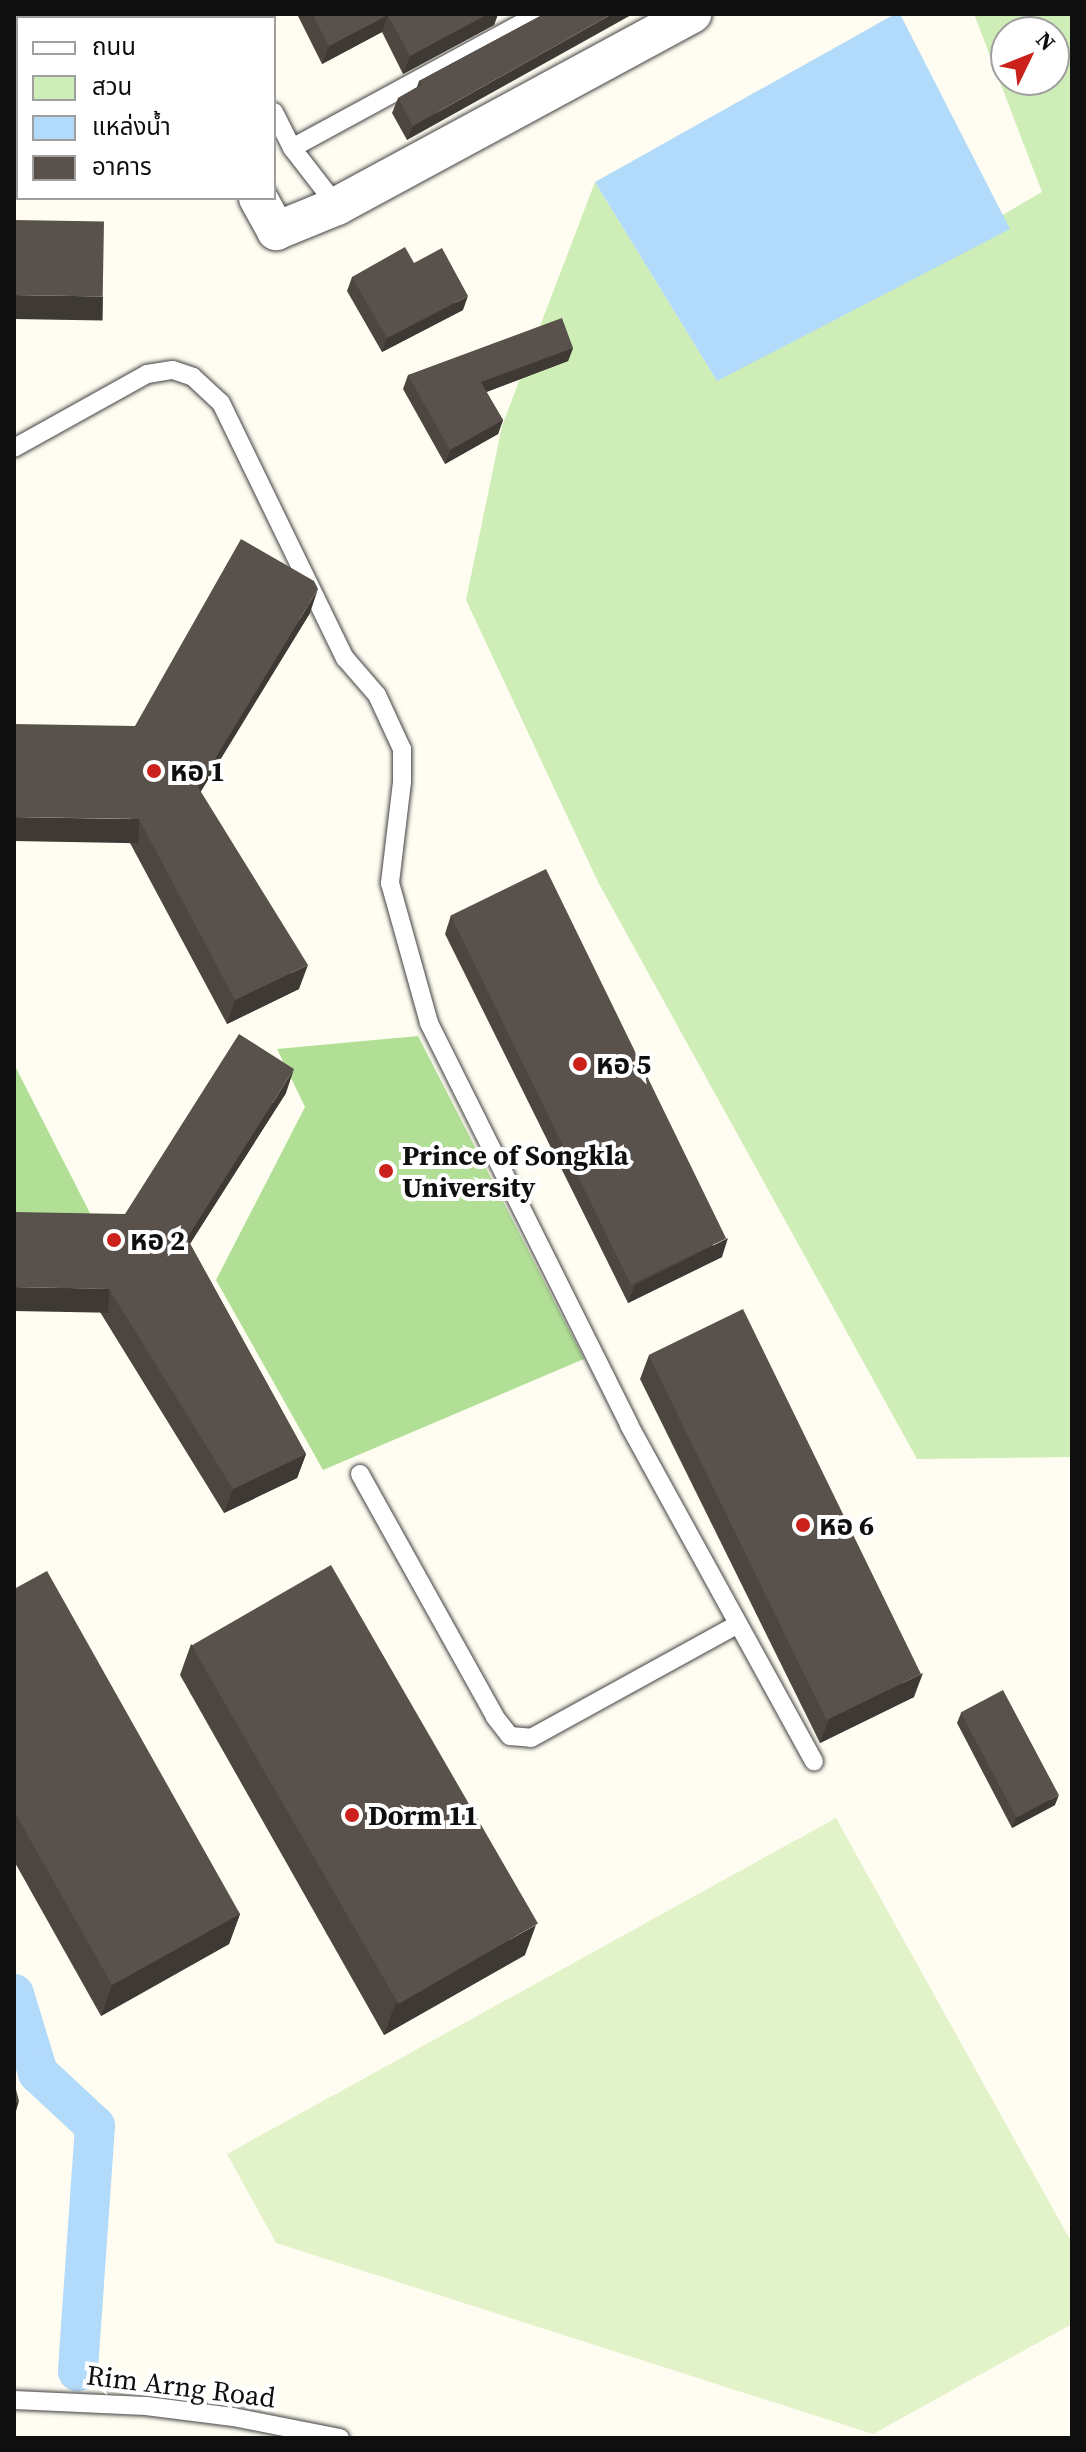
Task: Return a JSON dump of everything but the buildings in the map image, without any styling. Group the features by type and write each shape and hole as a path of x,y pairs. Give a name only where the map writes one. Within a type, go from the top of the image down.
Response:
{"street":[{"path":"259,200 276,231 337,206 682,17"}],"lane":[{"path":"292,148 539,14"},
{"path":"276,116 292,148 337,206"},
{"path":"14,448 147,374 173,370 193,377 221,403 345,658 377,695 402,749 402,782 390,883 429,1023 629,1425 814,1762"},
{"path":"360,1474 495,1717 510,1736 531,1738 738,1624"},
{"name":"Rim Arng Road","path":"14,2400 146,2406 233,2417 340,2438"}],"green space":[{"path":"974,14 1072,14 1072,1457 917,1459 598,882 466,600 502,426 595,182 717,381 1042,192 1005,96 1070,96 1070,16 990,16 990,56"},
{"path":"418,1036 584,1359 323,1470 216,1280 305,1107 277,1049"},
{"path":"14,1063 16,1068 93,1219 14,1212"},
{"path":"836,1818 1072,2243 1072,2324 873,2434 276,2243 227,2154"}],"water":[{"path":"895,14 900,14 1010,229 717,381 595,182"}],"waterway":[{"path":"14,1994 38,2073 95,2126 78,2371"}],"place":[{"name":"หอ 1","path":"154,771"},
{"name":"หอ 5","path":"580,1064"},
{"name":"Prince of Songkla University","path":"386,1171"},
{"name":"หอ 2","path":"114,1240"},
{"name":"หอ 6","path":"803,1525"},
{"name":"Dorm 11","path":"352,1815"}]}
